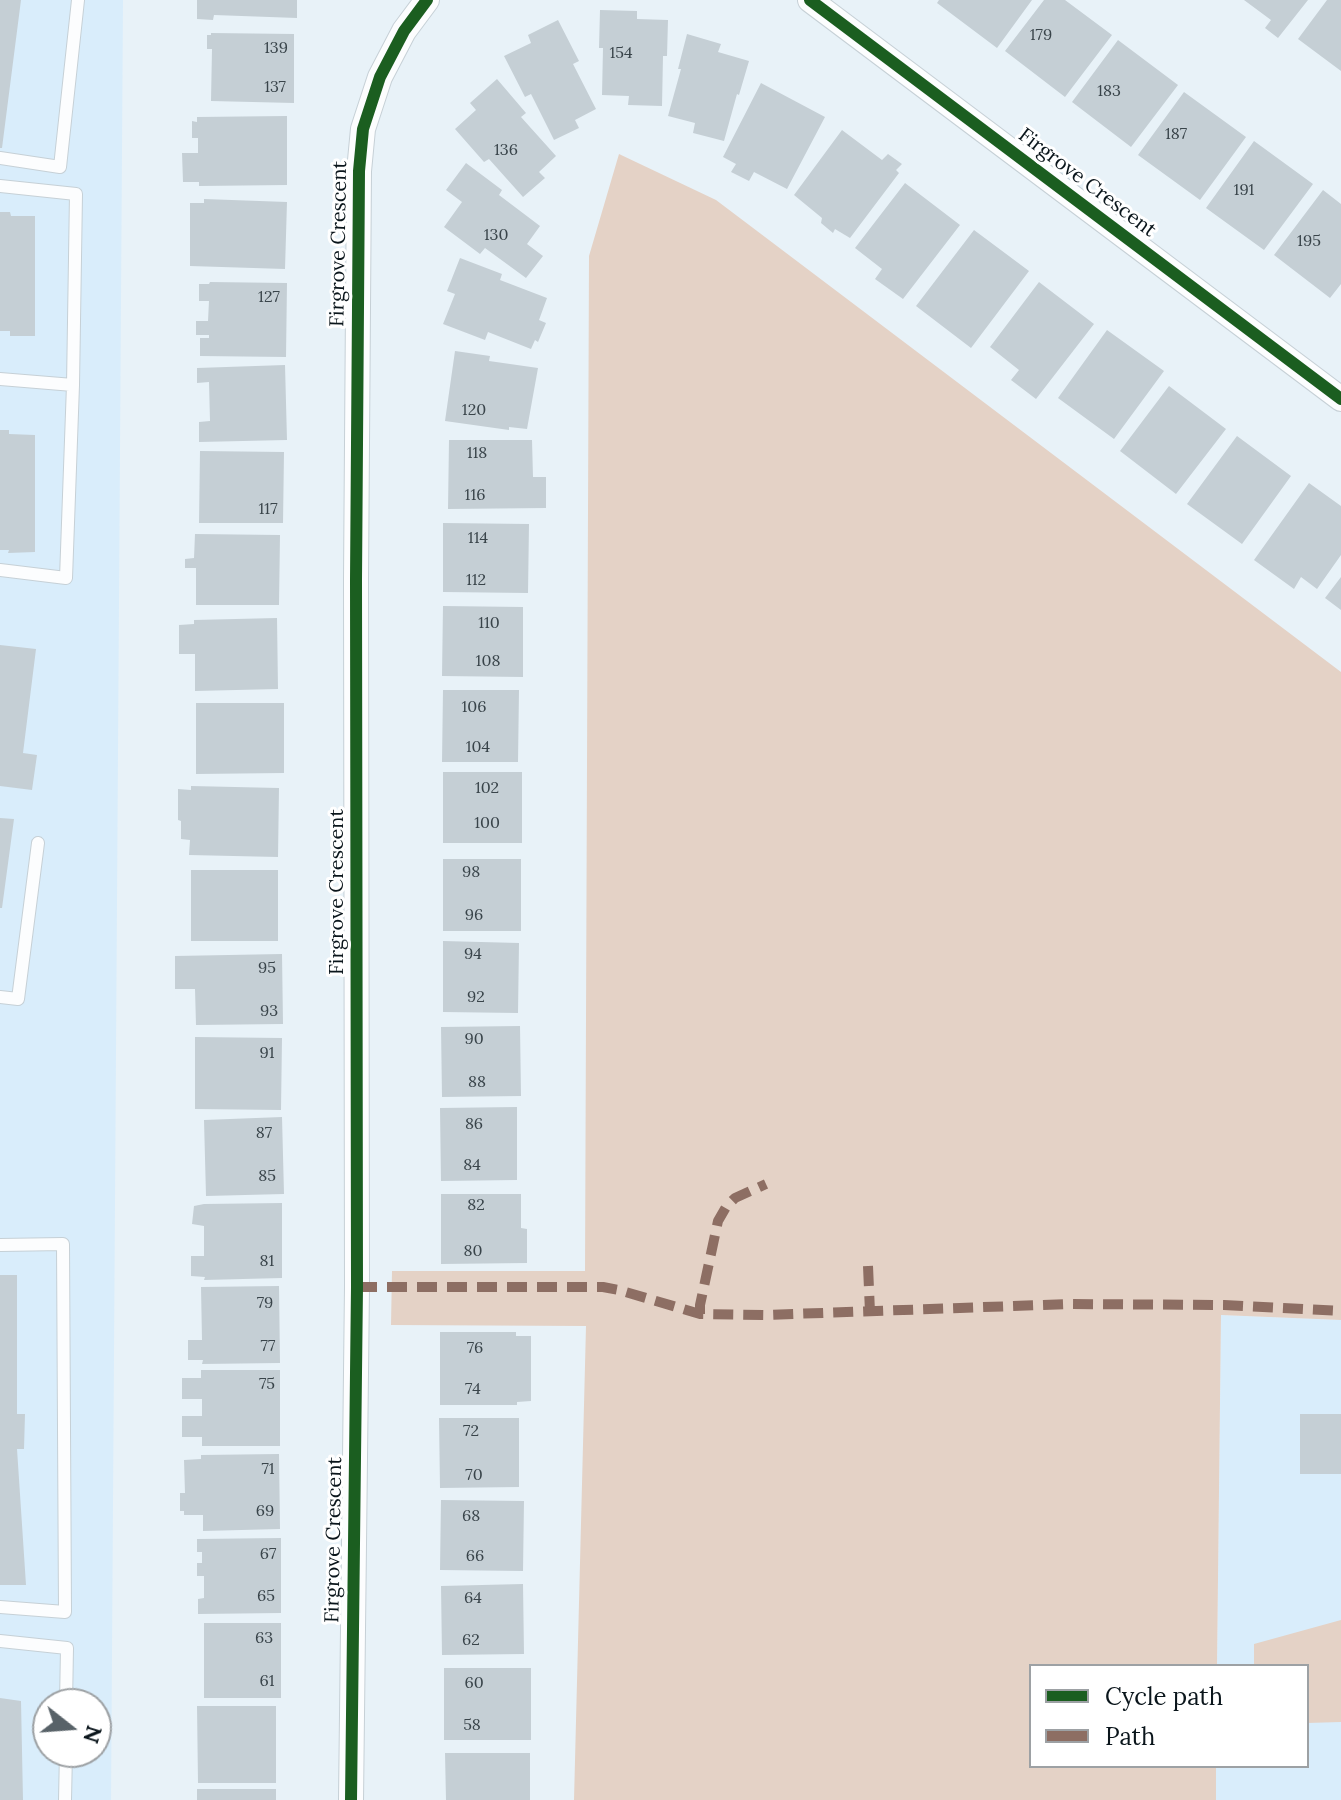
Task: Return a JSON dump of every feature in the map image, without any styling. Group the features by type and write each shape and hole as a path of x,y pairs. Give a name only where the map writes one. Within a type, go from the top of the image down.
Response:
{"street":[{"name":"Firgrove Crescent","path":"351,1800 357,1287 359,171 363,129 380,77 404,31 427,0"},
{"name":"Firgrove Crescent","path":"810,0 1341,399"}],"lane":[{"path":"0,158 60,167 78,0"},
{"path":"0,186 76,194 66,578 0,570"},
{"path":"0,379 73,385"},
{"path":"0,997 18,999 38,843"},
{"path":"0,1245 63,1244 65,1612 0,1607"},
{"path":"0,1641 67,1648 66,1688"},
{"path":"65,1800 66,1768"}],"shaded area":[{"path":"0,0 123,0 112,1688 32,1688 32,1768 111,1768 111,1800 0,1800"},
{"path":"619,154 716,200 1341,672 1341,1320 1221,1315 1217,1664 1029,1664 1029,1768 1216,1768 1216,1800 574,1800 586,1326 391,1325 392,1271 585,1271 589,256"},
{"path":"1221,1315 1341,1320 1341,1800 1216,1800 1216,1768 1309,1768 1309,1664 1217,1664"},
{"path":"1341,1620 1341,1722 1309,1723 1309,1664 1254,1664 1254,1644"}],"building":[{"path":"0,0 21,0 2,148 0,148"},
{"path":"197,0 297,0 297,18 214,15 213,20 197,19"},
{"path":"939,0 1032,0 997,48 937,3"},
{"path":"1044,0 1065,0 1112,35 1065,97 1005,51"},
{"path":"1244,0 1308,0 1278,38 1265,28 1271,20"},
{"path":"1327,0 1341,0 1341,71 1298,39"},
{"path":"600,10 637,11 637,19 668,20 667,56 663,56 662,106 628,105 629,96 602,95"},
{"path":"558,20 579,61 573,64 596,109 575,120 579,128 554,140 531,94 525,97 504,56 531,43 528,35"},
{"path":"294,34 294,103 211,101 212,49 207,49 207,35"},
{"path":"687,34 721,44 718,52 749,61 724,141 693,133 695,123 668,116"},
{"path":"1118,40 1178,85 1131,147 1072,102"},
{"path":"497,79 526,113 521,117 556,156 539,172 545,178 523,197 489,159 484,162 455,129 476,110 470,103"},
{"path":"761,83 825,117 787,189 754,172 749,181 731,172 736,164 723,157"},
{"path":"1184,92 1246,137 1200,200 1138,155"},
{"path":"287,116 287,185 199,186 199,182 183,182 182,153 198,153 198,138 192,138 192,121 197,122 197,117"},
{"path":"842,130 882,160 888,154 902,164 896,170 899,173 850,238 835,229 833,233 821,223 822,218 794,195"},
{"path":"1254,141 1313,184 1264,250 1206,208"},
{"path":"466,163 502,190 499,195 540,226 527,244 543,256 526,278 485,248 480,254 444,227 462,202 446,190"},
{"path":"905,183 960,225 903,299 875,279 882,269 855,248"},
{"path":"1323,190 1341,204 1341,284 1330,298 1274,255"},
{"path":"204,199 287,202 285,269 190,266 190,203 204,203"},
{"path":"0,212 10,212 11,216 35,216 35,336 10,336 10,331 0,331"},
{"path":"974,230 1029,271 971,348 916,306"},
{"path":"460,258 502,274 500,280 547,298 539,320 546,323 538,342 535,340 531,349 488,332 485,340 443,324 455,294 447,291"},
{"path":"1039,282 1094,324 1036,399 1011,380 1019,370 990,347"},
{"path":"287,283 286,357 200,356 200,338 209,338 209,335 196,335 196,321 208,321 209,301 199,301 199,284"},
{"path":"1107,330 1164,371 1114,439 1058,398"},
{"path":"455,351 490,356 489,361 538,368 527,429 509,427 509,430 445,421"},
{"path":"285,365 287,440 199,442 199,422 210,421 209,382 197,383 197,368"},
{"path":"1169,386 1226,429 1176,494 1120,451"},
{"path":"0,430 9,430 9,434 35,435 35,552 8,553 9,550 0,550"},
{"path":"1237,436 1291,476 1242,544 1187,504"},
{"path":"449,440 532,440 533,477 546,477 546,508 448,509"},
{"path":"200,451 284,452 283,523 199,523"},
{"path":"1309,483 1341,506 1341,555 1317,589 1301,577 1294,589 1254,560"},
{"path":"443,523 529,524 528,593 443,592"},
{"path":"195,534 280,535 279,605 196,605 196,568 185,568 185,559 194,558"},
{"path":"1341,577 1341,610 1325,598"},
{"path":"443,606 523,607 523,677 442,676"},
{"path":"277,618 278,689 195,691 195,654 179,654 179,625 194,624 194,620"},
{"path":"0,645 36,649 23,753 37,755 32,790 0,786"},
{"path":"443,690 519,690 518,762 442,762"},
{"path":"196,703 284,703 284,773 196,774"},
{"path":"443,772 522,772 522,843 443,843"},
{"path":"191,786 279,788 278,857 189,855 190,840 181,839 178,789 191,790"},
{"path":"0,818 14,819 2,908 0,908"},
{"path":"443,859 521,859 521,931 443,931"},
{"path":"191,870 278,870 278,941 191,941"},
{"path":"443,941 519,943 518,1013 443,1012"},
{"path":"282,954 283,1024 196,1025 195,989 175,989 175,956"},
{"path":"520,1026 521,1096 442,1097 441,1027"},
{"path":"195,1037 282,1038 281,1110 195,1109"},
{"path":"517,1107 517,1180 441,1181 440,1108"},
{"path":"282,1117 284,1194 206,1196 204,1120"},
{"path":"441,1194 521,1194 521,1228 527,1229 527,1263 441,1264"},
{"path":"282,1203 282,1278 204,1280 205,1277 191,1276 191,1256 204,1256 204,1226 192,1224 194,1206"},
{"path":"0,1275 17,1275 17,1414 25,1414 24,1449 17,1449 26,1585 0,1585"},
{"path":"279,1286 280,1363 202,1364 203,1360 188,1360 188,1340 202,1340 201,1287"},
{"path":"440,1332 516,1332 516,1336 531,1336 531,1401 517,1402 517,1405 440,1405"},
{"path":"201,1370 280,1370 280,1446 202,1446 202,1437 182,1437 182,1416 202,1416 202,1399 182,1399 182,1378 201,1378"},
{"path":"1300,1414 1341,1414 1341,1474 1300,1474"},
{"path":"439,1418 519,1418 519,1487 440,1488"},
{"path":"279,1454 280,1529 203,1531 203,1515 184,1515 184,1511 180,1511 180,1493 185,1493 184,1460 201,1459 201,1455"},
{"path":"441,1500 524,1501 523,1571 440,1570"},
{"path":"281,1538 281,1613 198,1614 198,1599 204,1598 204,1576 197,1576 197,1563 202,1563 202,1552 197,1552 197,1539"},
{"path":"523,1584 524,1654 442,1655 441,1586"},
{"path":"204,1623 281,1623 281,1698 204,1698"},
{"path":"444,1668 531,1668 531,1740 444,1740"},
{"path":"0,1698 21,1701 23,1800 0,1800"},
{"path":"197,1706 276,1706 276,1783 198,1783"},
{"path":"445,1753 530,1753 530,1800 446,1800"},
{"path":"197,1789 276,1789 276,1800 197,1800"}],"marked path":[{"path":"700,1314 718,1221 735,1198 766,1184"},
{"path":"868,1266 870,1312"},
{"path":"357,1287 603,1287 700,1314 765,1315 1069,1304 1224,1305 1341,1311"}],"cycle path":[{"path":"351,1800 357,1287 359,171 363,129 380,77 404,31 427,0"},
{"path":"810,0 1341,399"}]}
